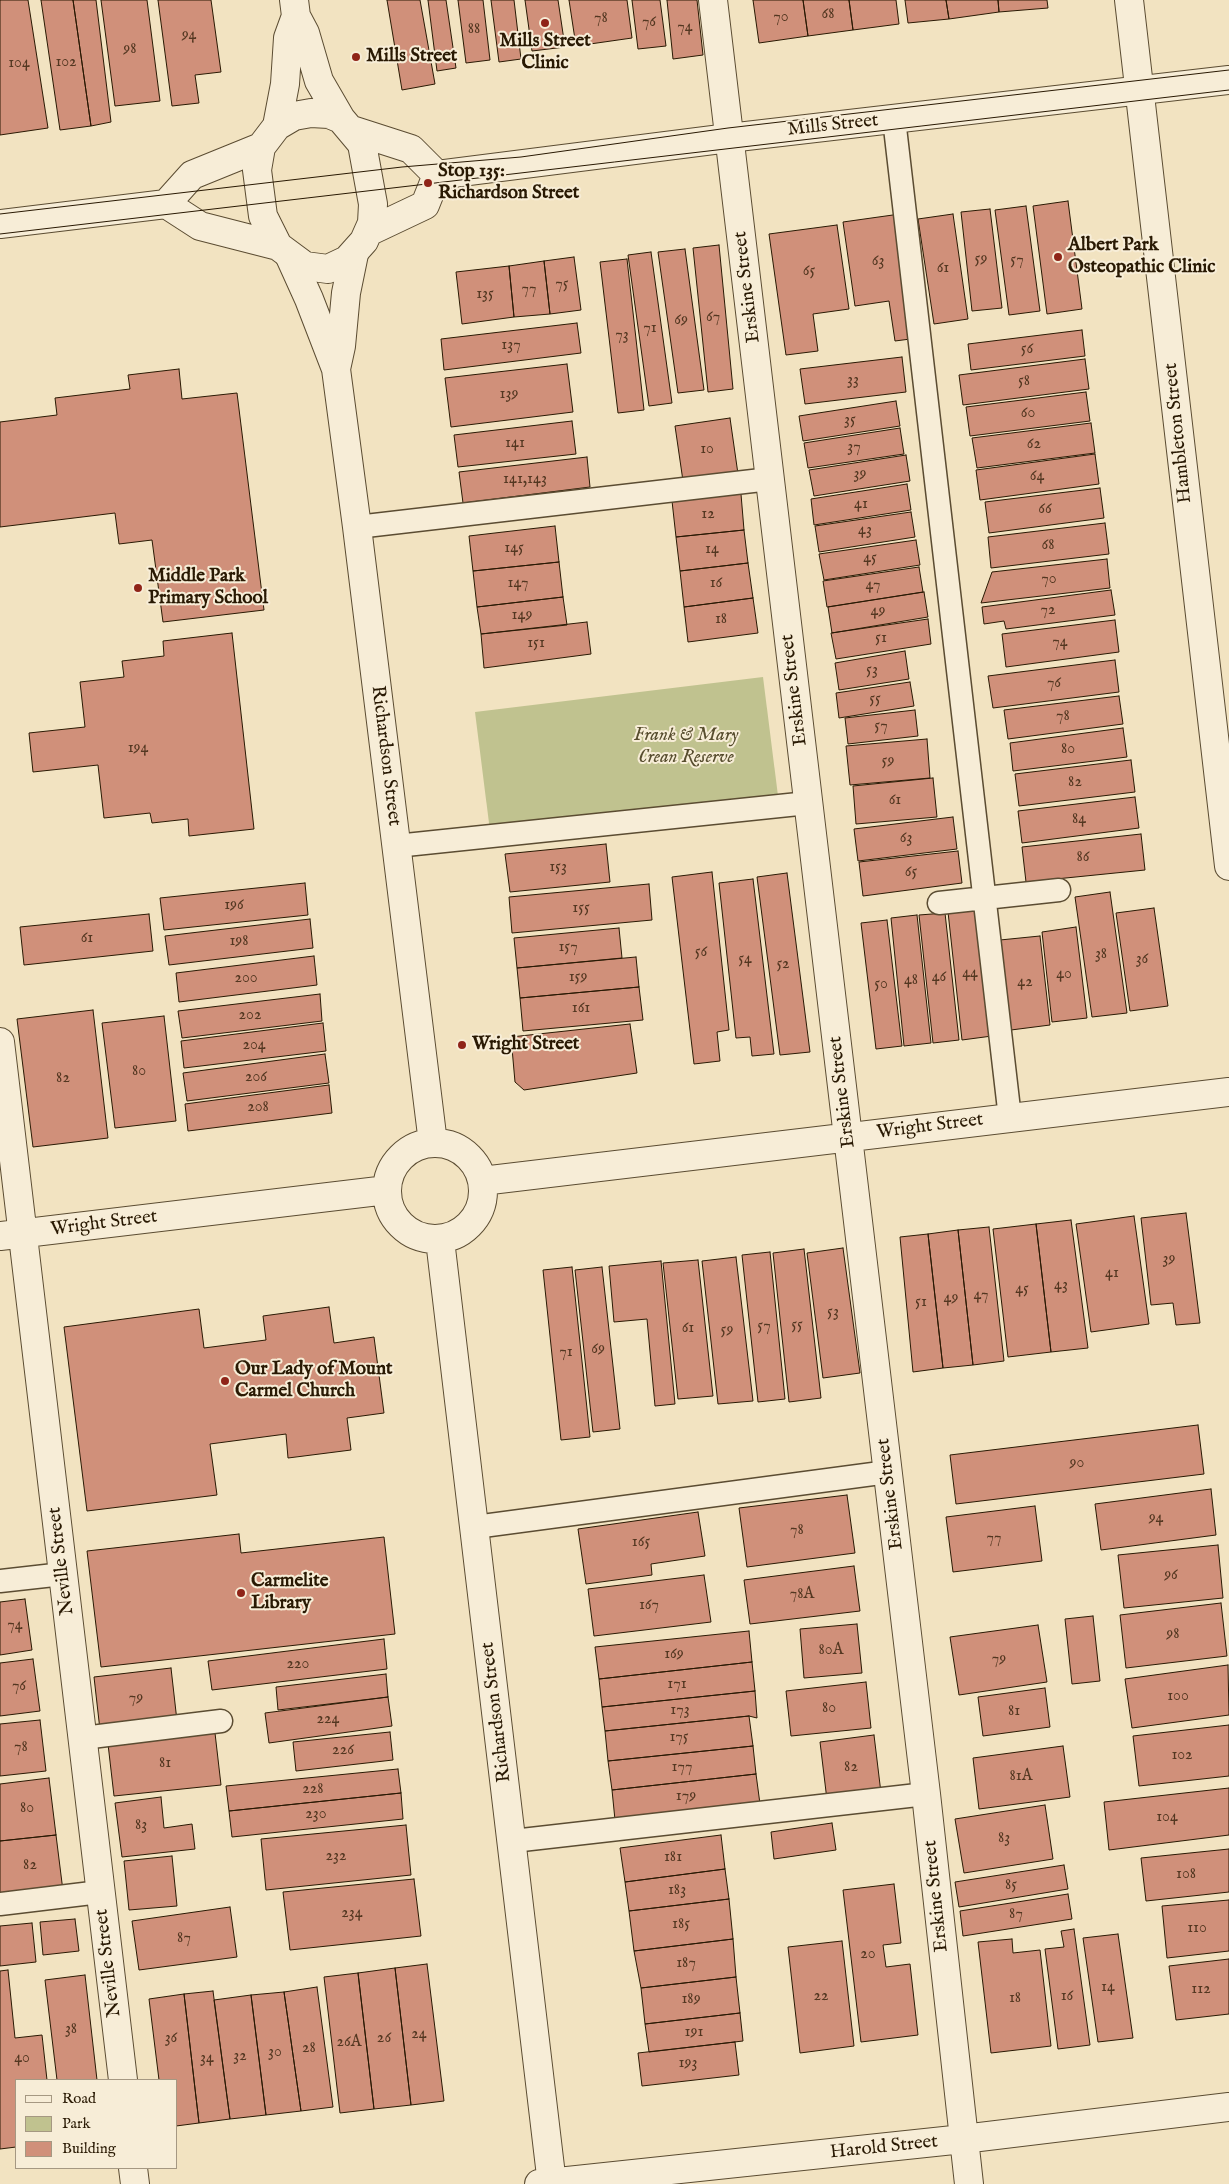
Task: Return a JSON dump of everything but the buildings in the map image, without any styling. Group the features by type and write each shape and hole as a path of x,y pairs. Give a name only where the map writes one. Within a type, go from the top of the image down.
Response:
{"street":[{"name":"Erskine Street","path":"713,0 926,1794 969,2184"},
{"name":"Hambleton Street","path":"1129,0 1224,777 1229,866"},
{"path":"0,224 166,204 200,226 284,252 305,266 328,269 347,260 361,243 372,223 373,204 368,171 362,144 319,81 305,33 295,8"},
{"path":"284,252 263,216 257,170 285,84 288,38 295,8"},
{"name":"Mills Street","path":"437,176 729,138 1229,80"},
{"path":"166,204 192,175 269,136 294,116 311,113 329,114 347,124 411,150 437,176 425,205 361,243"},
{"name":"Richardson Street","path":"336,369 341,346 346,293 361,243"},
{"name":"Richardson Street","path":"284,252 309,299 336,369 433,1143"},
{"name":"Neville Street","path":"0,1042 11,1235 63,1574 122,2079"},
{"name":"Wright Street","path":"482,1181 1229,1092"},
{"path":"433,1143 447,1144 470,1158 478,1168 482,1181 483,1195 480,1209 473,1221 462,1230 440,1240 421,1236 407,1230 396,1219 390,1205 387,1190 391,1172 401,1157 416,1147 433,1143"},
{"name":"Wright Street","path":"11,1235 387,1190"},
{"name":"Richardson Street","path":"440,1240 513,1841 548,2183"},
{"name":"Harold Street","path":"548,2183 963,2139 1229,2107"},
{"path":"133,2169 135,2184"}],"lane":[{"path":"894,120 1010,1118"},
{"path":"357,527 770,479"},
{"path":"396,846 808,804"},
{"path":"939,903 1059,890"},
{"path":"475,1527 888,1472"},
{"path":"0,1581 63,1574"},
{"path":"83,1738 220,1721"},
{"path":"513,1841 926,1794"},
{"path":"0,1904 100,1892"}],"green space":[{"name":"Frank & Mary Crean Reserve","path":"763,677 778,796 490,831 475,712"}],"tram line":[{"path":"0,214 402,167 521,157 728,128 1229,70"},
{"path":"0,234 1229,90"}],"place":[{"name":"Mills Street Clinic","path":"545,23"},
{"name":"Mills Street","path":"356,57"},
{"name":"Stop 135: Richardson Street","path":"428,183"},
{"name":"Albert Park Osteopathic Clinic","path":"1058,257"},
{"name":"Middle Park Primary School","path":"138,588"},
{"name":"Wright Street","path":"462,1045"},
{"name":"Our Lady of Mount Carmel Church","path":"225,1381"},
{"name":"Carmelite Library","path":"241,1593"}]}
